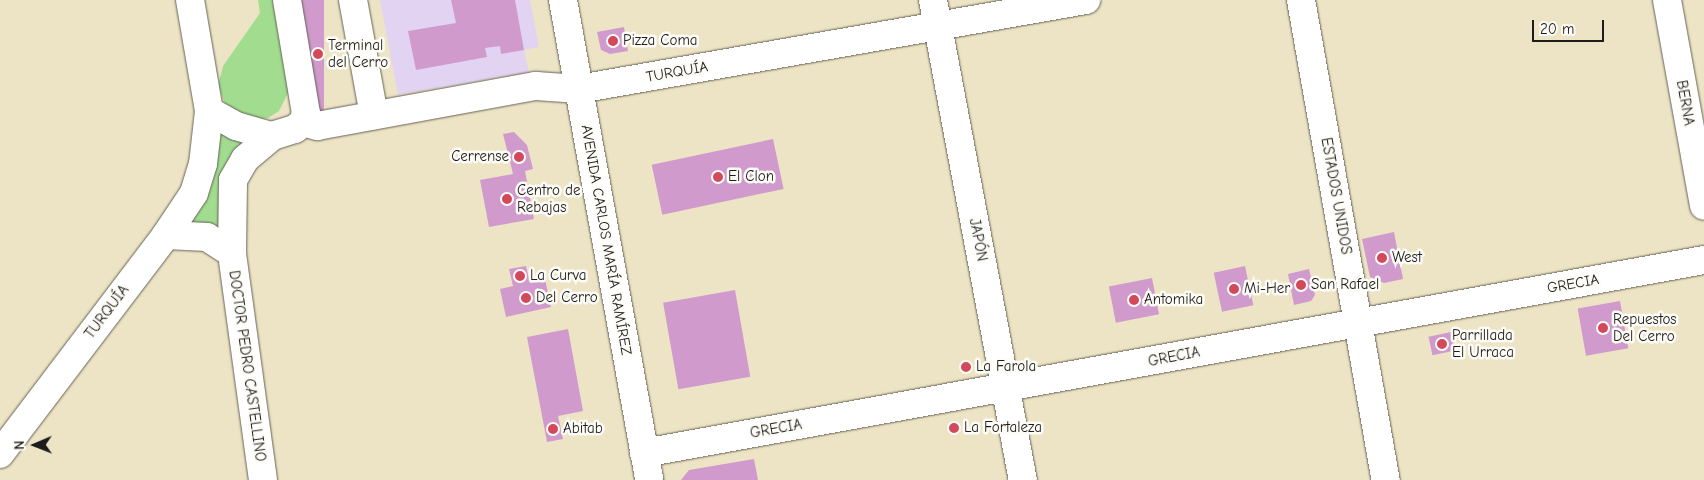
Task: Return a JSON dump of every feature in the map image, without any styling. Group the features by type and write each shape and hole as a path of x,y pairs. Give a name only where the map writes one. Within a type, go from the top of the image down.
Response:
{"street":[{"path":"190,0 209,111 236,126 272,136"},
{"path":"232,253 233,180 245,159 272,136 295,129 303,122 306,112 287,0"},
{"path":"353,0 374,115"},
{"name":"AVENIDA CARLOS MARÍA RAMÍREZ","path":"563,0 649,480"},
{"name":"JAPÓN","path":"933,0 1023,480"},
{"name":"TURQUÍA","path":"303,122 317,126 536,86 579,89 1086,0"},
{"name":"ESTADOS UNIDOS","path":"1300,0 1386,480"},
{"name":"BERNA","path":"1667,0 1704,206"},
{"name":"TURQUÍA","path":"0,454 166,235 194,193 203,164 209,111"},
{"path":"166,235 207,237 232,253"},
{"name":"DOCTOR PEDRO CASTELLINO","path":"232,253 263,480"},
{"name":"GRECIA","path":"644,452 1006,388 1704,260"}],"shaded area":[{"path":"380,0 530,0 539,47 524,50 529,72 398,95"}],"green space":[{"path":"258,0 276,0 290,89 279,111 268,118 251,120 226,106 218,86 223,66 260,13"},
{"path":"217,130 242,142 225,167 220,230 217,231 190,220 215,173"}],"building":[{"name":"Terminal del Cerro","path":"293,0 324,0 324,115 293,115"},
{"path":"451,0 515,0 524,50 501,54 500,46 485,48 487,57 416,70 408,31 456,23"},
{"name":"Pizza Coma","path":"624,27 628,51 610,54 601,50 597,32"},
{"name":"Centro de Rebajas","path":"514,132 527,145 533,169 525,171 534,219 489,227 480,180 513,174 503,134"},
{"name":"El Clon","path":"773,139 784,189 662,215 652,165"},
{"name":"West","path":"1394,232 1403,279 1384,283 1370,277 1362,239"},
{"name":"Del Cerro","path":"526,266 530,283 545,279 551,307 506,317 500,289 513,286 509,269"},
{"name":"Mi-Her","path":"1245,266 1253,305 1222,312 1214,273"},
{"name":"San Rafael","path":"1309,269 1315,295 1311,301 1294,305 1288,274"},
{"name":"Antomika","path":"1152,278 1159,314 1116,323 1109,286"},
{"path":"735,290 750,377 678,389 663,303"},
{"name":"Repuestos Del Cerro","path":"1620,301 1628,348 1586,356 1578,308"},
{"path":"568,329 583,411 558,416 563,439 547,442 527,337"},
{"name":"Parrillada El Urraca","path":"1451,332 1455,351 1432,355 1429,337"},
{"path":"754,459 758,480 681,480 689,470"}],"place":[{"name":"Pizza Coma","path":"613,41"},
{"name":"Terminal del Cerro","path":"318,54"},
{"name":"Cerrense","path":"519,157"},
{"name":"El Clon","path":"718,177"},
{"name":"Centro de Rebajas","path":"507,199"},
{"name":"West","path":"1382,258"},
{"name":"La Curva","path":"520,276"},
{"name":"San Rafael","path":"1301,285"},
{"name":"Mi-Her","path":"1234,289"},
{"name":"Del Cerro","path":"526,298"},
{"name":"Antomika","path":"1134,300"},
{"name":"Repuestos Del Cerro","path":"1603,328"},
{"name":"Parrillada El Urraca","path":"1442,344"},
{"name":"La Farola","path":"966,367"},
{"name":"La Fortaleza","path":"954,428"},
{"name":"Abitab","path":"553,429"}]}
